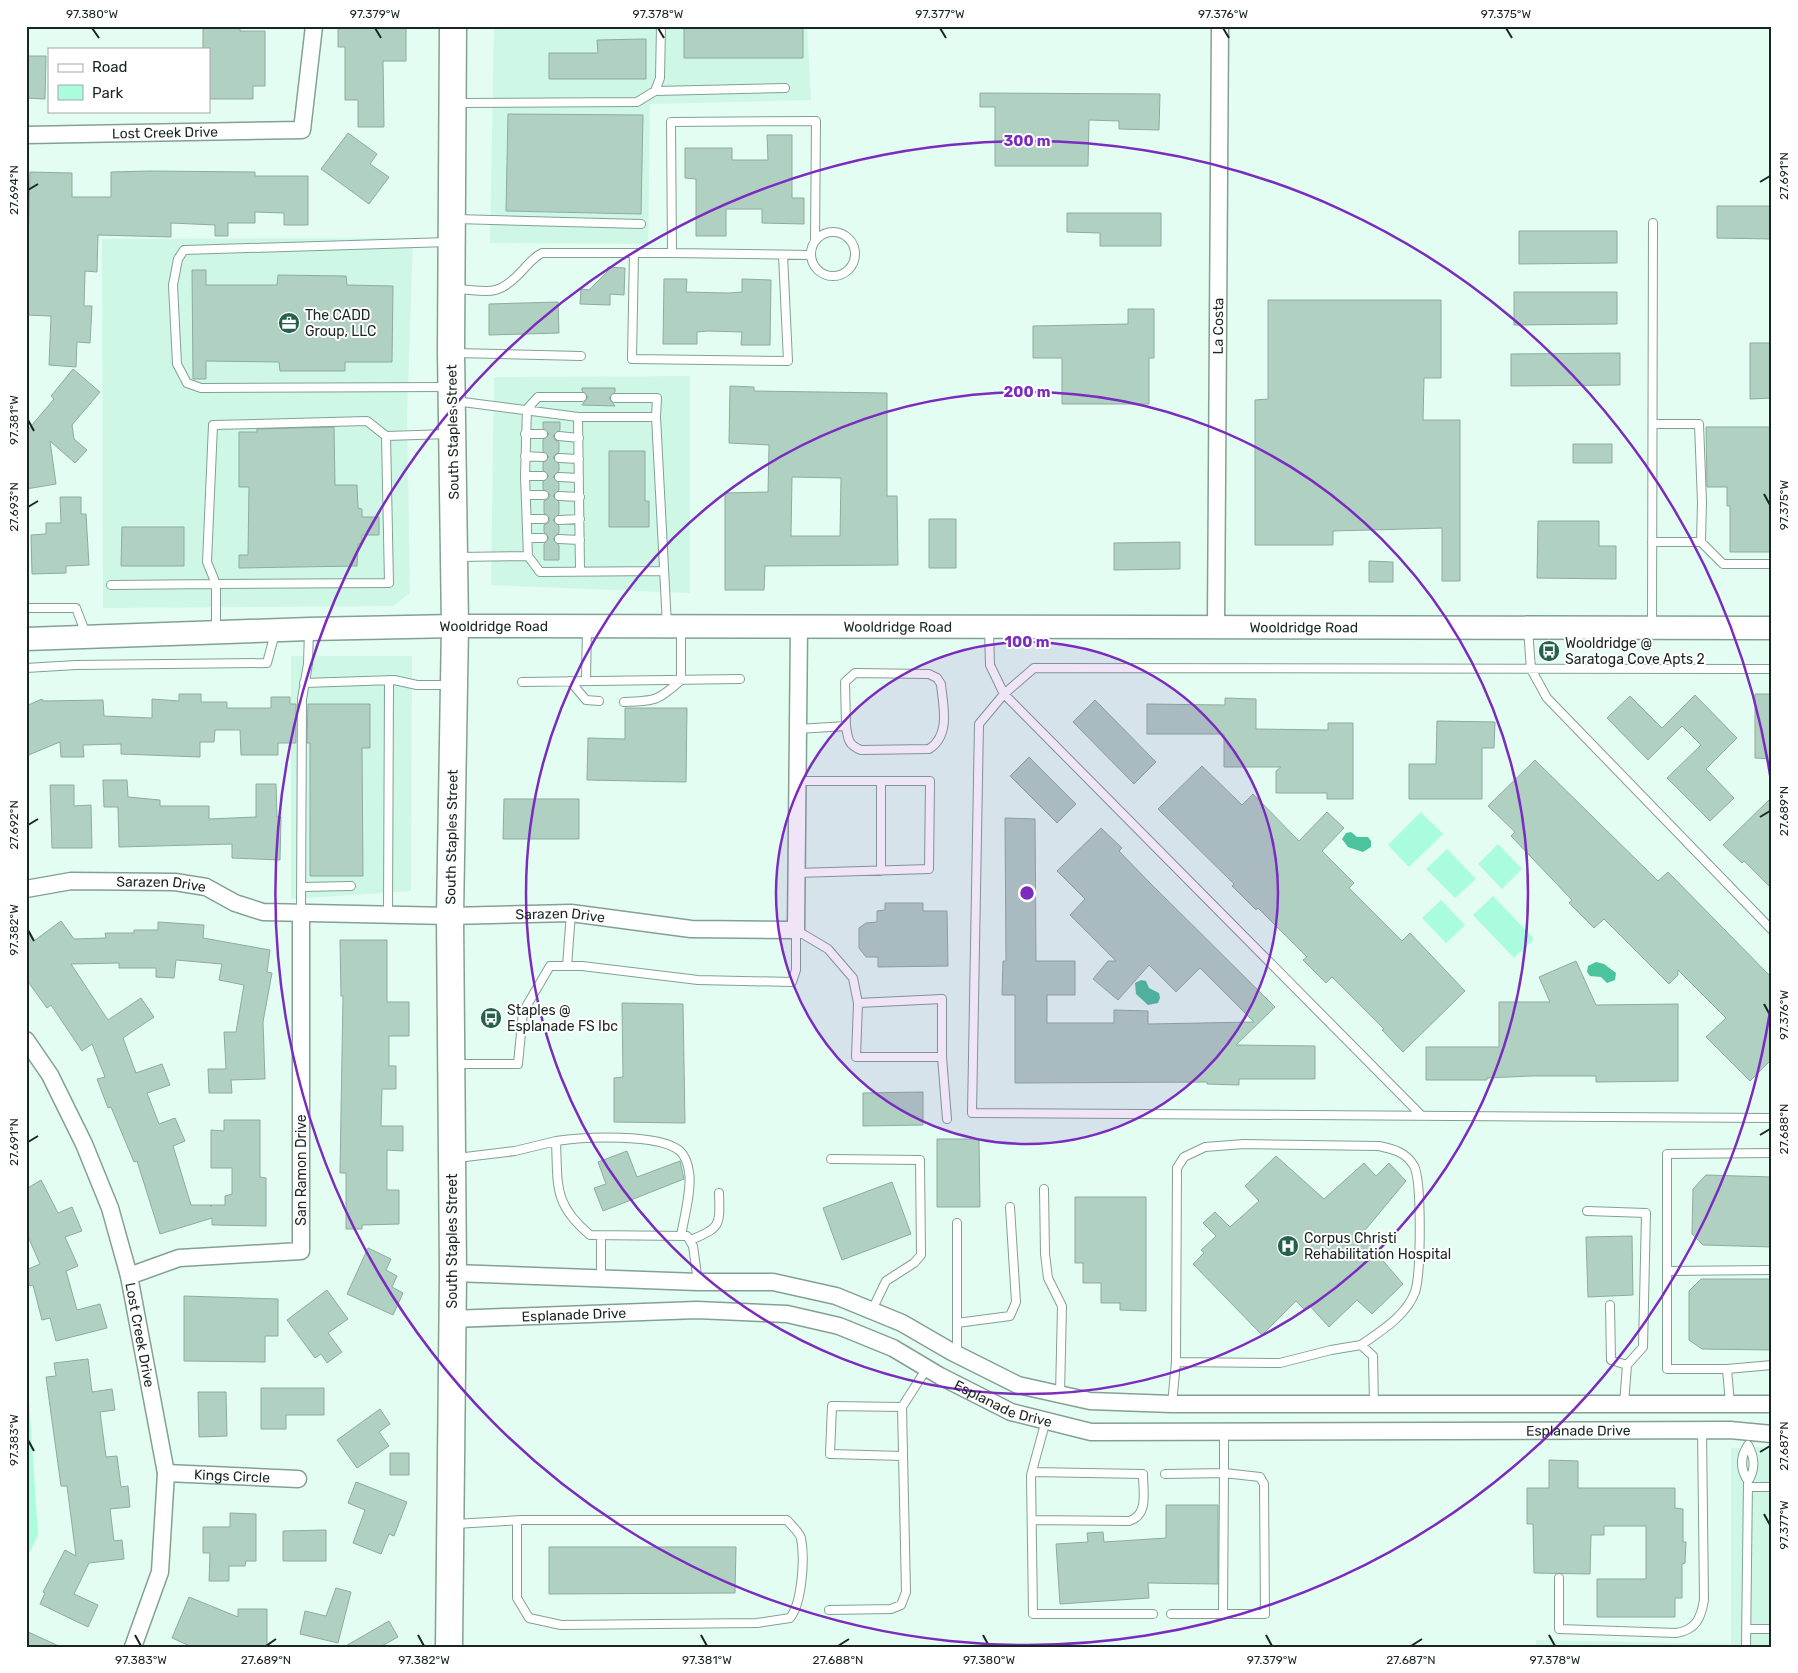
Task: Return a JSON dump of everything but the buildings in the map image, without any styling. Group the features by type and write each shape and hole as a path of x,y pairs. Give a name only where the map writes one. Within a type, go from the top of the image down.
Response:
{"main road":[{"name":"South Staples Street","path":"450,1647 453,1273 450,916 455,626 452,352 452,26"},
{"name":"Wooldridge Road","path":"26,639 309,628 455,626 1772,628"}],"street":[{"name":"Lost Creek Drive","path":"26,135 302,130 314,26"},
{"name":"La Costa","path":"1216,626 1220,26"},
{"path":"796,930 799,626"},
{"name":"Sarazen Drive","path":"26,889 71,881 175,882 206,887 234,903 263,912 450,916 571,913 691,929 796,930"},
{"name":"San Ramon Drive","path":"129,1276 179,1258 301,1251 301,914"},
{"name":"Lost Creek Drive","path":"26,1040 50,1075 84,1144 110,1208 129,1276 166,1473 160,1572 134,1647"},
{"name":"Esplanade Drive","path":"453,1273 698,1282 773,1282 836,1296 872,1310 902,1323 1018,1386 1090,1401 1165,1404 1772,1404"},
{"path":"697,1310 698,1282"},
{"name":"Esplanade Drive","path":"452,1319 697,1310 787,1314 839,1326 892,1348 1011,1412 1091,1432 1730,1430 1748,1438 1772,1434"},
{"path":"860,1335 872,1310"},
{"path":"1160,1431 1165,1404"},
{"path":"1428,1404 1428,1431"},
{"path":"1730,1404 1730,1430"},
{"name":"Kings Circle","path":"166,1473 298,1479"}],"lane":[{"path":"655,91 660,78 661,26"},
{"path":"452,103 637,102 655,91 785,88"},
{"path":"672,253 671,122 816,121 815,241 811,255 816,268 829,276 844,274 853,263 855,256 852,242 841,233 827,233 815,241"},
{"path":"1652,628 1653,223"},
{"path":"641,224 452,230 184,250 178,259 173,285 177,364 187,384 201,388 453,394 527,410 578,417 656,417"},
{"path":"453,289 496,291 507,287 535,257 542,253 811,255"},
{"path":"634,253 632,359 788,361 783,255"},
{"path":"452,352 581,356"},
{"path":"582,397 538,397 527,410 525,476 528,556 540,572 664,571"},
{"path":"615,398 657,398 656,417 664,571 681,680"},
{"path":"578,417 580,571"},
{"path":"216,632 216,584 207,562 213,425 367,421 386,436 454,434"},
{"path":"1653,424 1699,424 1702,502 1701,542"},
{"path":"525,434 543,434"},
{"path":"111,585 389,583 386,436"},
{"path":"560,436 579,438"},
{"path":"525,456 543,457"},
{"path":"559,458 579,459"},
{"path":"525,476 543,476"},
{"path":"559,477 579,478"},
{"path":"526,495 544,495"},
{"path":"559,496 580,497"},
{"path":"527,519 544,519"},
{"path":"559,520 580,519"},
{"path":"528,538 544,538"},
{"path":"559,539 580,540"},
{"path":"1652,542 1701,542 1723,564 1772,564"},
{"path":"454,557 528,556"},
{"path":"26,608 76,608 86,636"},
{"path":"586,680 587,626"},
{"path":"989,626 990,665 1004,694 1422,1116"},
{"path":"1528,627 1531,669 1547,698 1772,930"},
{"path":"301,914 302,699 308,664 309,628"},
{"path":"26,668 76,665 267,663 276,630"},
{"path":"1772,669 1034,668 1004,694 978,724 972,1113 1772,1118"},
{"path":"855,673 928,674 937,678 941,684 943,734 937,744 929,748 861,750 852,747 848,741 846,726 845,682 855,673"},
{"path":"522,682 740,679"},
{"path":"304,683 389,680 418,685 454,685"},
{"path":"388,915 389,680"},
{"path":"624,702 652,701 664,695 681,680"},
{"path":"570,681 586,700 599,701"},
{"path":"798,728 846,726"},
{"path":"796,873 929,870 930,781 797,781"},
{"path":"881,781 881,871"},
{"path":"302,887 351,886"},
{"path":"567,966 571,913"},
{"path":"451,1064 518,1064 523,1012 550,966 582,966 698,980 792,982 796,970 796,930"},
{"path":"796,930 828,949 853,978 858,1003 856,1057 942,1057"},
{"path":"858,1003 942,999 942,1057 947,1119"},
{"path":"452,1158 515,1151 569,1139 640,1139 661,1142 680,1151 690,1173 681,1236"},
{"path":"556,1141 558,1187 563,1207 590,1235 687,1236 694,1246 698,1282"},
{"path":"1165,1404 1176,1362 1177,1168 1184,1157 1205,1147 1244,1144 1379,1146 1400,1152 1414,1166 1419,1192 1418,1277 1415,1292 1394,1320 1361,1345 1331,1350 1280,1363 1176,1362"},
{"path":"1772,1153 1667,1154 1668,1369 1772,1365"},
{"path":"831,1159 920,1160 921,1255 914,1264 886,1281 872,1310"},
{"path":"1044,1189 1045,1254 1048,1278 1062,1306 1060,1394"},
{"path":"691,1240 717,1226 720,1219 719,1193"},
{"path":"957,1323 1010,1316 1016,1302 1010,1207"},
{"path":"1587,1211 1646,1213 1643,1347 1627,1365 1624,1404"},
{"path":"957,1223 957,1354"},
{"path":"601,1236 602,1278"},
{"path":"1667,1272 1772,1270"},
{"path":"1610,1304 1612,1360 1627,1365"},
{"path":"1361,1345 1373,1356 1374,1404"},
{"path":"829,1610 891,1609 901,1605 906,1592 902,1407 927,1368"},
{"path":"1727,1368 1730,1404"},
{"path":"902,1407 832,1406 830,1454 903,1456"},
{"path":"1046,1420 1032,1472 1033,1614 1153,1614"},
{"path":"1560,1578 1559,1629 1676,1633 1693,1628 1698,1622 1704,1600 1702,1430"},
{"path":"1223,1614 1224,1431"},
{"path":"1746,1647 1748,1484 1754,1473 1753,1456 1748,1438"},
{"path":"1032,1472 1144,1474 1143,1511 1138,1518 1129,1521 1032,1520"},
{"path":"1165,1474 1224,1473 1254,1475 1260,1477 1264,1484 1264,1614 1171,1614"},
{"path":"1748,1484 1772,1487"},
{"path":"450,1524 517,1521 787,1520 801,1536 802,1573 796,1610 790,1618 757,1623 560,1624 529,1618 517,1598 517,1521"},
{"path":"1746,1629 1772,1629"}],"shaded area":[{"path":"494,26 807,26 811,100 650,104 648,244 490,243"},
{"path":"413,238 407,418 410,593 393,606 103,608 102,239"},
{"path":"690,376 690,593 491,585 494,377"},
{"path":"291,656 412,656 411,891 291,899"},
{"path":"1351,832 1357,837 1368,837 1371,841 1371,847 1363,852 1348,847 1342,839 1346,833"},
{"path":"1596,962 1604,964 1616,973 1615,980 1607,983 1601,977 1590,976 1587,972 1588,966"},
{"path":"1141,980 1146,981 1149,988 1159,993 1158,1003 1148,1005 1136,994 1135,983"},
{"path":"1772,1447 1772,1647 1536,1647 1536,1640 1731,1644 1731,1448"}],"green space":[{"path":"1421,812 1443,834 1409,867 1388,845"},
{"path":"1498,844 1522,869 1502,889 1478,864"},
{"path":"1447,849 1476,879 1455,898 1426,869"},
{"path":"1493,896 1534,939 1514,958 1473,915"},
{"path":"1441,900 1465,925 1446,943 1422,918"},
{"path":"26,1355 38,1535 26,1560"}],"place":[{"name":"The CADD Group, LLC","path":"289,323"},
{"name":"Wooldridge @ Saratoga Cove Apts 2","path":"1549,651"},
{"name":"Staples @ Esplanade FS Ibc","path":"491,1018"},
{"name":"Corpus Christi Rehabilitation Hospital","path":"1288,1246"}]}
